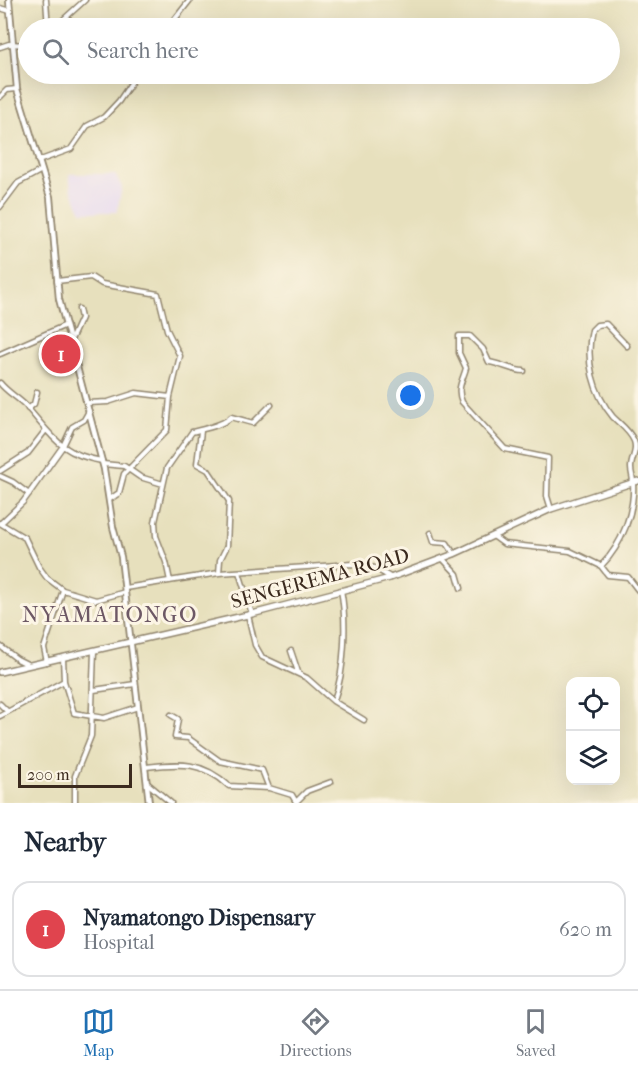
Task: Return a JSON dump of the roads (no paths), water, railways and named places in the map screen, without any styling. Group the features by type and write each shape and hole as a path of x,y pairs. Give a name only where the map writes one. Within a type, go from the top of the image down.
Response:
{"main road":[{"name":"SENGEREMA ROAD","path":"0,672 130,643 390,578 443,559 551,509 636,482"}],"street":[{"path":"9,0 17,89 53,216 57,281 70,343 88,403 110,499 125,590 149,803"},
{"path":"46,0 47,18"},
{"path":"65,18 85,0"},
{"path":"176,18 190,0"},
{"path":"0,8 10,12"},
{"path":"0,47 18,44"},
{"path":"37,162 71,149 84,129 104,117 130,84"},
{"path":"0,97 7,90 17,89"},
{"path":"0,207 18,183 40,171"},
{"path":"57,281 91,277 102,284 159,295 167,330 180,356 170,397 167,429 129,469 119,484 119,493 110,499"},
{"path":"70,343 81,318 79,309"},
{"path":"601,566 611,555 627,524 636,482 631,466 635,443 597,392 591,364 592,330 597,325 606,324 627,346"},
{"path":"0,354 66,325"},
{"path":"524,371 515,371 503,363 489,362 483,349 470,336 459,336 459,354 466,369 461,379 459,392 462,402 505,449 548,458 547,496 551,509"},
{"path":"0,383 28,409 45,431 77,456 113,463 129,469 140,477 150,478 164,484"},
{"path":"28,409 34,404 37,392"},
{"path":"88,403 108,402 136,393 170,397"},
{"path":"170,582 155,528 170,462 194,431 209,429 213,424 227,422 231,417 253,423 271,405"},
{"path":"89,411 84,420 72,427 63,446 13,514 0,523 25,538 47,578 63,590 96,600 125,590 219,573 352,564 375,568 390,578"},
{"path":"201,430 197,464 208,470 229,501 227,546 220,560 219,573"},
{"path":"0,471 28,453 45,431"},
{"path":"0,476 12,481 28,494"},
{"path":"430,533 433,542 447,543 454,554"},
{"path":"492,536 511,545 570,551 601,566 608,575 628,577 638,590"},
{"path":"443,559 457,574 461,588"},
{"path":"239,572 255,645 262,657 298,673 333,701 364,720"},
{"path":"333,701 340,684 346,620 341,589"},
{"path":"47,662 44,648 63,590"},
{"path":"0,646 17,659 30,665"},
{"path":"75,803 75,776 89,747 93,717 93,651"},
{"path":"291,651 298,673"},
{"path":"63,658 64,681 72,712 93,717 109,717 138,707"},
{"path":"0,716 64,681"},
{"path":"94,690 135,684"},
{"path":"0,704 7,711"},
{"path":"171,715 178,719 175,737 188,738 220,761 262,770 269,788"},
{"path":"146,767 177,764 202,767 218,776 229,786 269,788 294,796 296,803"},
{"path":"146,782 171,803"},
{"path":"296,803 307,791 331,782"}],"place":[{"name":"Nyamatongo Dispensary","path":"61,354"}],"district":[{"name":"NYAMATONGO","path":"110,614"}]}
